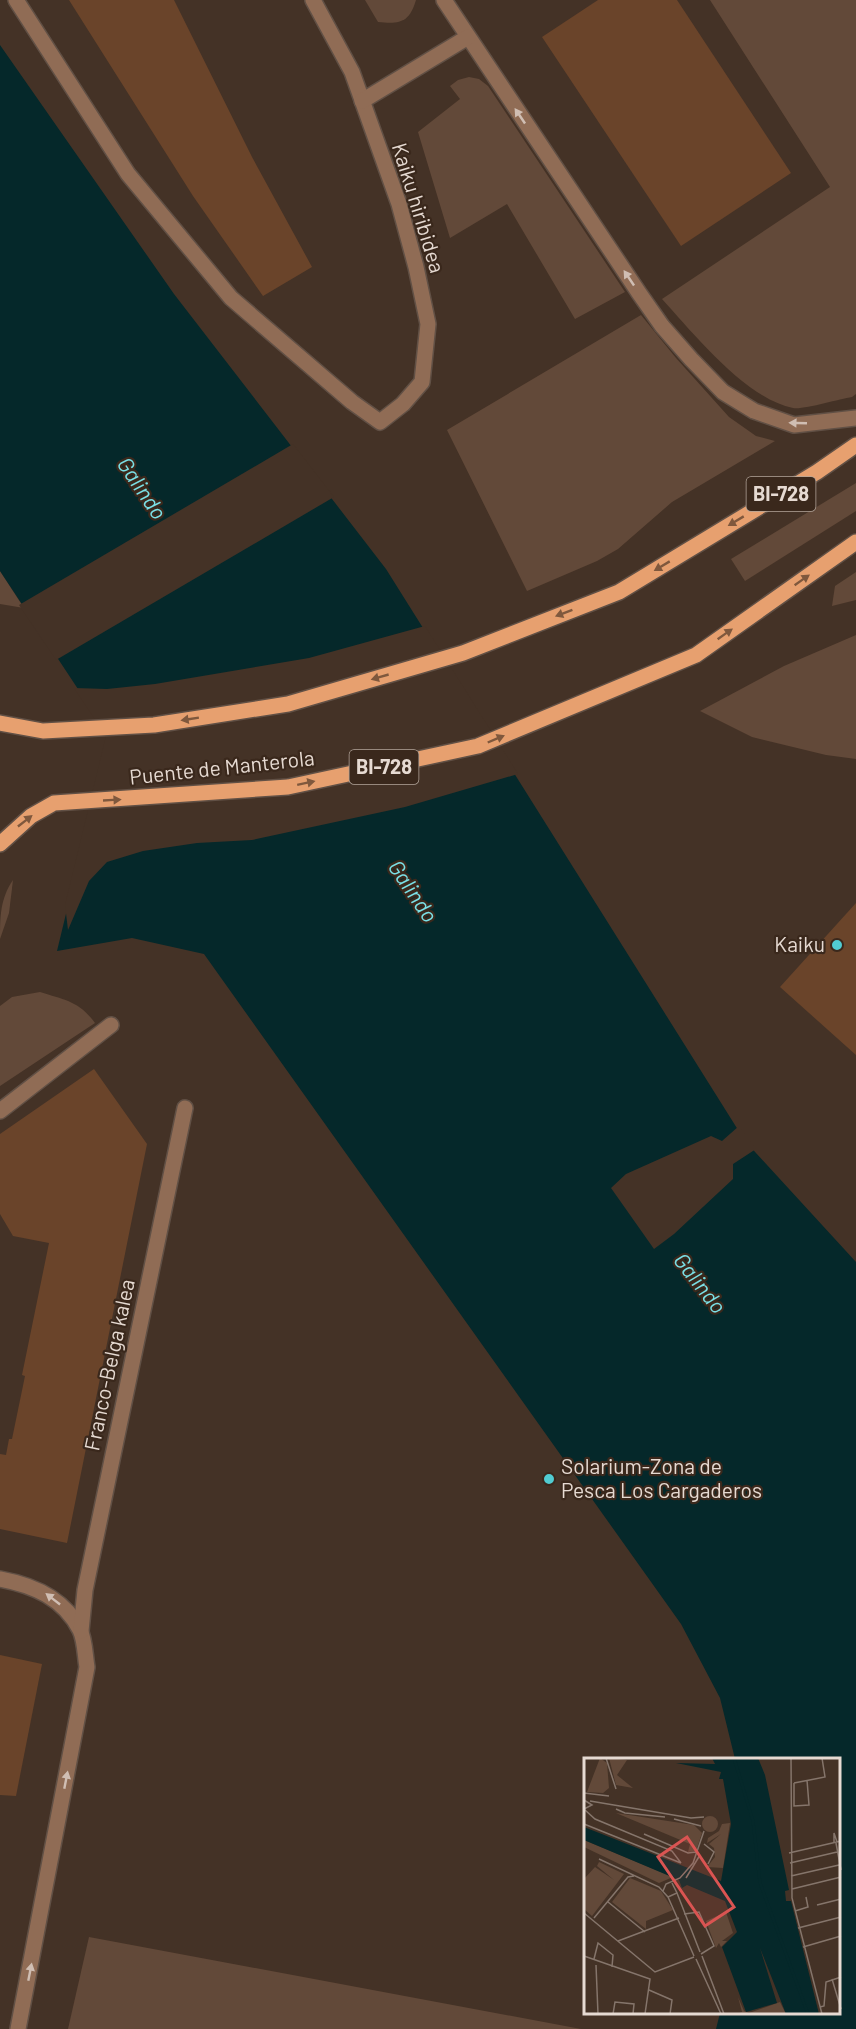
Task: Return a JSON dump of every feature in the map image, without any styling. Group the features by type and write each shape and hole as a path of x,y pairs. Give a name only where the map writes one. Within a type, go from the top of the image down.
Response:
{"main road":[{"name":"BI-728","path":"0,723 43,731 154,724 288,704 463,653 619,592 817,472 856,445"},
{"name":"Puente de Manterola","path":"0,844 31,816 54,803 288,787 478,746 696,655 856,542"}],"street":[{"name":"Kaiku hiribidea","path":"16,0 128,174 231,298 352,402 380,422 403,404 422,382 428,324 399,204 352,72 313,0"},
{"path":"444,0 662,326 723,392 754,411 794,424 856,418"},
{"path":"362,101 468,37"},
{"path":"0,1112 111,1025"},
{"name":"Franco-Belga kalea","path":"18,2029 87,1667 81,1631 85,1590 185,1108"},
{"name":"Franco-Belga kalea","path":"0,1579 22,1583 46,1593 65,1608 81,1631"}],"shaded area":[{"path":"365,0 416,0 407,18 392,23 378,22"},
{"path":"710,0 856,0 856,394 852,397 798,408 775,402 757,392 722,363 662,299 830,187"},
{"path":"469,77 479,79 488,86 625,292 575,319 507,204 450,238 418,132 460,99 450,86 458,80"},
{"path":"641,315 729,417 756,436 775,441 672,502 618,549 597,561 527,591 447,430"},
{"path":"856,483 856,511 745,581 731,559"},
{"path":"0,571 24,608 0,604"},
{"path":"856,572 856,600 832,606 835,586"},
{"path":"856,635 856,759 826,755 752,737 700,711 784,666"},
{"path":"13,880 9,913 0,939 3,901"},
{"path":"40,992 77,1006 95,1023 0,1086 0,1006 12,997"},
{"path":"89,1937 581,2029 68,2029"}],"water":[{"name":"Galindo","path":"0,45 174,294 386,569 745,1141 856,1262 856,2029 716,2029 720,2014 841,2014 841,1758 735,1758 720,1698 681,1624 204,954 132,938 57,951 109,736 0,571"}],"pier":[{"path":"293,444 334,497 56,660 19,605"},
{"path":"425,626 518,774 405,807 252,840 197,843 143,851 107,862 89,881 68,930 65,905 106,736 74,688 107,689 155,684 309,658"},
{"path":"739,1126 756,1149 733,1164 733,1179 674,1234 654,1249 611,1188 626,1174 711,1136 722,1141"}],"building":[{"path":"69,0 174,0 252,157 312,267 263,296 193,196"},
{"path":"598,0 677,0 791,173 681,246 542,37"},
{"name":"Kaiku","path":"856,903 856,1055 780,987"},
{"path":"94,1069 147,1144 67,1543 0,1529 0,1454 6,1455 9,1439 12,1439 25,1376 22,1375 49,1243 13,1236 0,1214 0,1134"},
{"path":"0,1655 42,1664 16,1796 0,1795"}],"place":[{"name":"Kaiku","path":"837,945"},
{"name":"Solarium-Zona de Pesca Los Cargaderos","path":"549,1479"}]}
